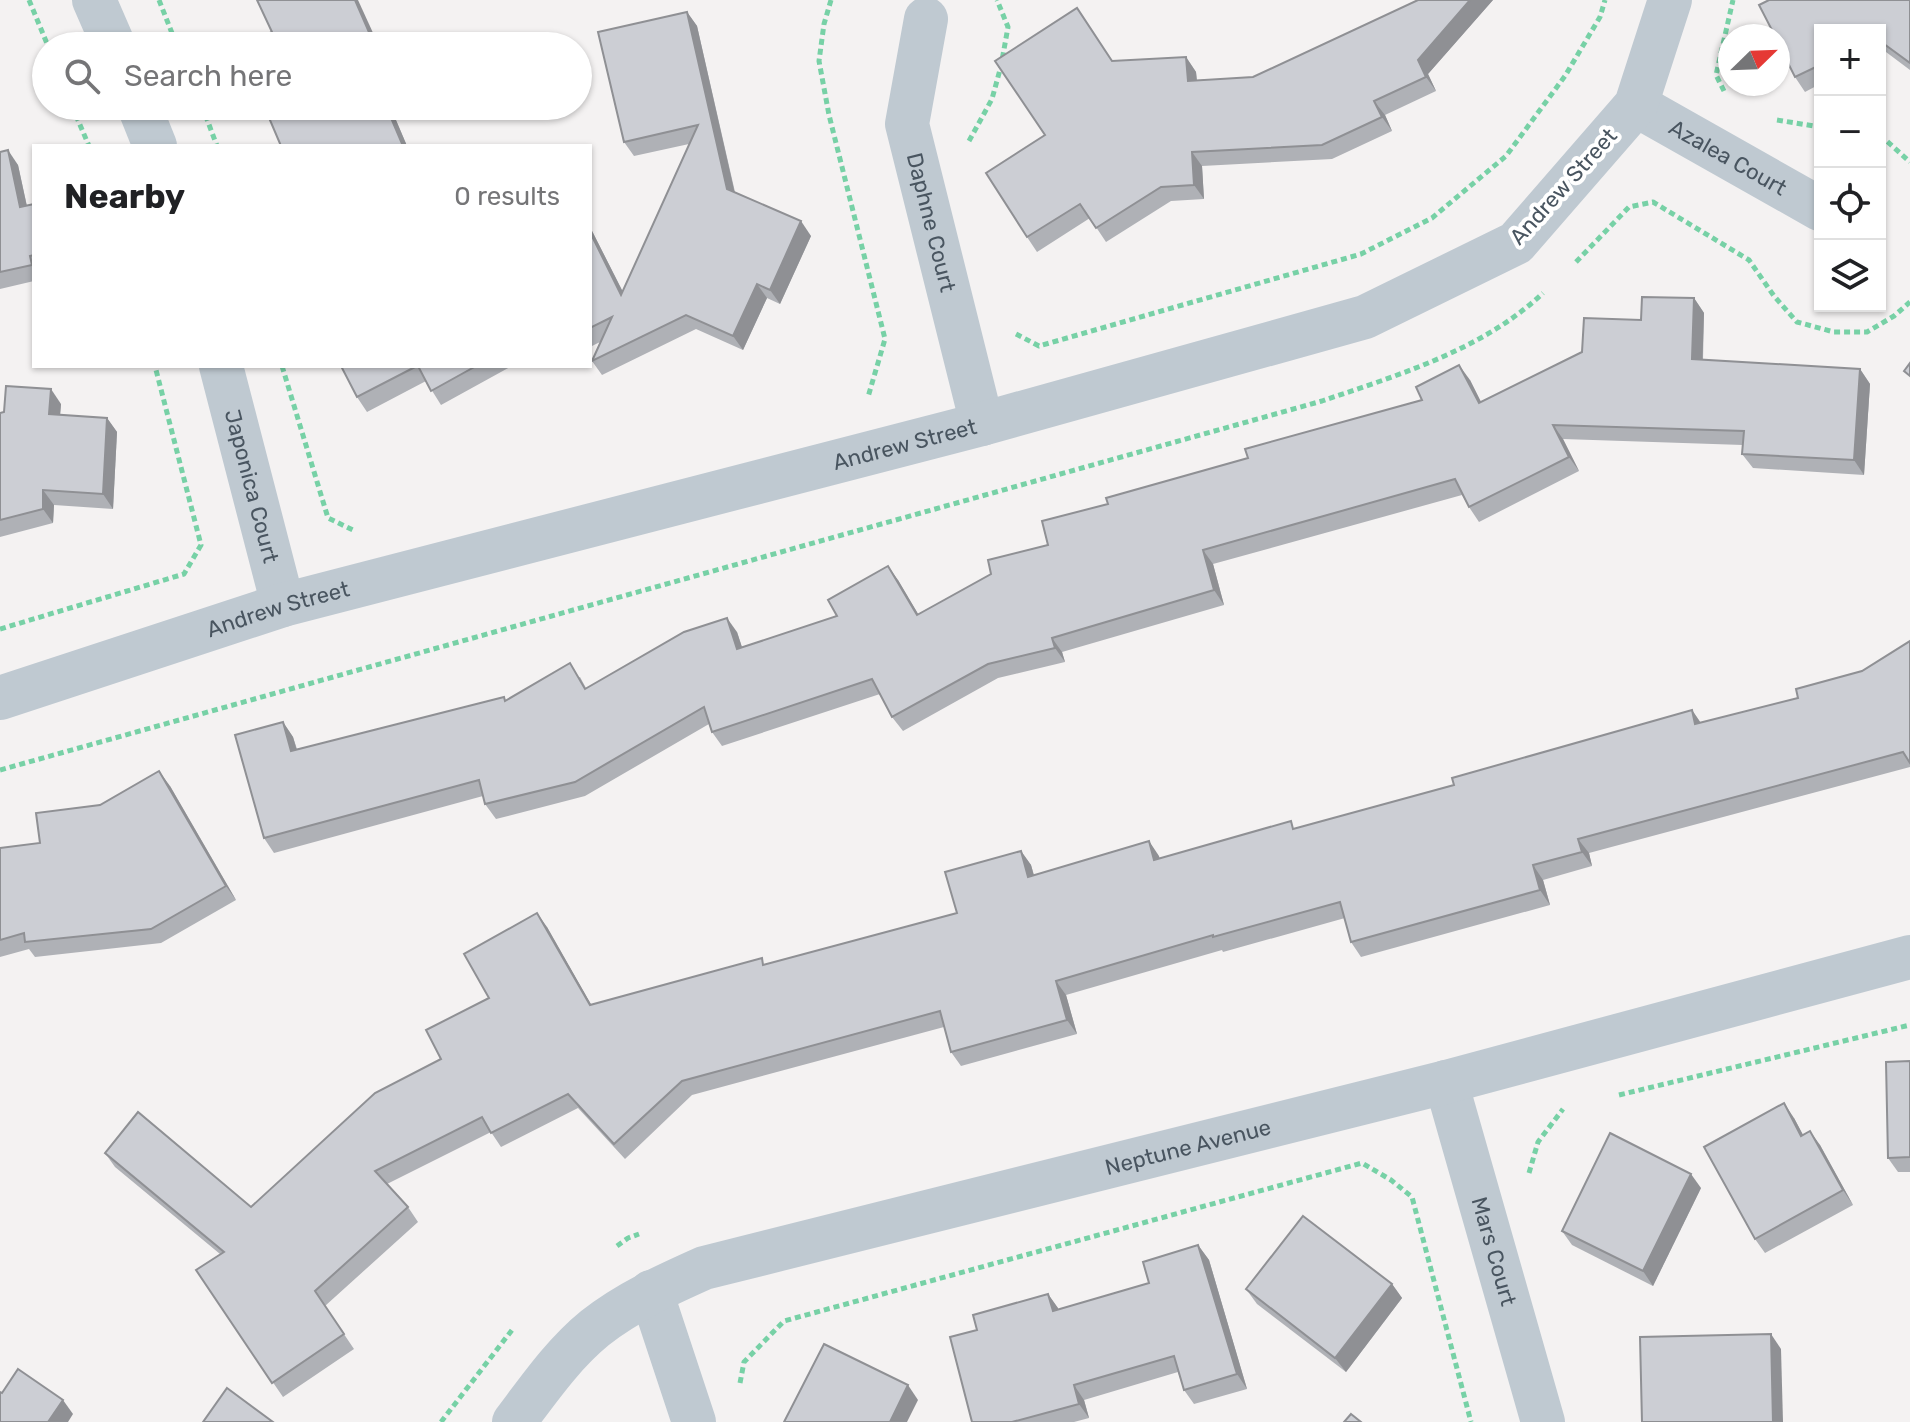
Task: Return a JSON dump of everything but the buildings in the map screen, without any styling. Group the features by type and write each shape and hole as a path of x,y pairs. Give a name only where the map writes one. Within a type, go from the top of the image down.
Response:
{"street":[{"path":"94,0 108,32"},
{"name":"Andrew Street","path":"0,698 283,605 982,424 1365,317 1516,243 1636,105 1670,0"},
{"name":"Daphne Court","path":"926,19 907,124 982,424"},
{"name":"Azalea Court","path":"1636,105 1814,206"},
{"path":"145,120 154,144"},
{"name":"Japonica Court","path":"222,368 283,605"},
{"name":"Neptune Avenue","path":"514,1422 556,1366 595,1328 651,1292 704,1268 1446,1082 1910,957"},
{"name":"Mars Court","path":"1446,1082 1543,1422"},
{"path":"651,1292 694,1422"}],"path":[{"path":"29,0 42,32"},
{"path":"159,0 172,32"},
{"path":"831,0 819,61 829,115 885,339 869,397 854,401"},
{"path":"962,154 992,99 1001,66 1008,27 997,0"},
{"path":"1006,329 1039,346 1361,254 1432,218 1506,156 1565,76 1600,17 1605,0"},
{"path":"1728,24 1733,0"},
{"path":"1767,119 1814,126"},
{"path":"78,120 88,144"},
{"path":"207,120 216,144"},
{"path":"1886,140 1910,162"},
{"path":"1569,268 1629,207 1653,202 1749,260 1797,322 1834,332 1867,332 1910,302"},
{"path":"0,770 1322,401 1396,376 1474,342 1530,306 1549,287"},
{"path":"0,629 184,574 201,545 156,368"},
{"path":"283,368 328,518 364,535"},
{"path":"1606,1098 1910,1025"},
{"path":"1528,1177 1538,1142 1561,1109 1576,1106"},
{"path":"739,1389 744,1362 784,1321 1362,1163 1412,1197 1471,1422"}]}
